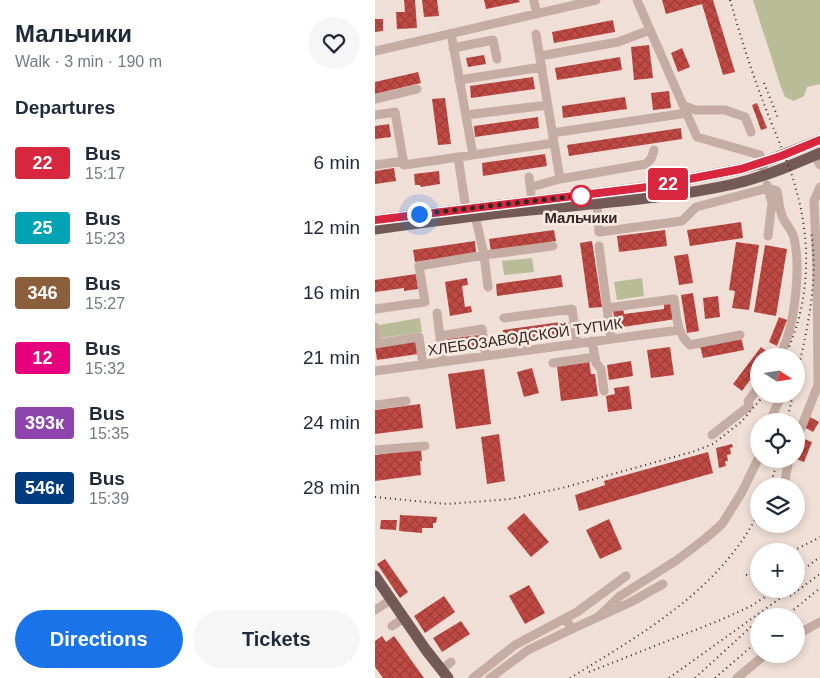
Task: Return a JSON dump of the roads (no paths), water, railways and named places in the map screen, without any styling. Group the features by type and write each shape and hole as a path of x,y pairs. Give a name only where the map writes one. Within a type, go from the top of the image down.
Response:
{"main road":[{"path":"375,229 532,201 604,194 682,181 762,163 820,140"},
{"path":"375,220 597,203 683,194 734,184 819,159"},
{"path":"375,576 445,674"}],"street":[{"path":"375,51 470,27 596,0"},
{"path":"637,0 697,137 760,155 772,203 768,236"},
{"path":"534,2 537,14"},
{"path":"470,27 485,43"},
{"path":"540,56 619,42 650,30"},
{"path":"451,33 473,154"},
{"path":"536,34 560,179"},
{"path":"453,48 493,40 497,59"},
{"path":"459,80 542,68"},
{"path":"375,98 417,89"},
{"path":"466,115 548,105"},
{"path":"552,133 685,110 725,110 745,117 751,132"},
{"path":"375,115 395,112 404,164 554,143"},
{"path":"531,187 560,179 646,164 651,160 654,150"},
{"path":"459,157 471,212 484,255 488,287"},
{"path":"375,165 404,161"},
{"path":"529,177 532,201"},
{"path":"805,418 818,385 817,268 814,201 820,187"},
{"path":"597,203 599,232 682,221 696,206 768,188 777,191 783,218 794,236 797,256 792,320 784,348"},
{"path":"375,309 425,302 419,266 553,246"},
{"path":"599,246 611,339"},
{"path":"607,308 674,299 679,330 682,338 690,345 740,335"},
{"path":"504,318 572,309 577,343"},
{"path":"437,313 443,362"},
{"path":"375,327 376,344 419,337 423,364"},
{"path":"440,336 482,329 486,356"},
{"name":"ХЛЕБОЗАВОДСКОЙ ТУПИК","path":"375,371 679,330"},
{"path":"592,341 595,357 601,369 604,391"},
{"path":"553,363 595,357"},
{"path":"712,435 749,406 750,400"},
{"path":"375,405 406,401"},
{"path":"375,450 425,446"},
{"path":"598,618 620,596 677,560 722,524 742,492 754,468"},
{"path":"477,677 515,646 577,612 626,576"},
{"path":"490,678 528,650 631,602 663,584"},
{"path":"375,610 391,600"},
{"path":"392,626 404,618"},
{"path":"565,618 572,629"},
{"path":"805,630 820,622"},
{"path":"445,674 451,662"},
{"path":"737,678 755,663"}],"railway":[{"path":"730,0 767,113 790,169 802,213 805,234 806,276 799,317 788,348"},
{"path":"764,83 778,118"},
{"path":"803,348 813,287 814,268 811,231"},
{"path":"375,497 447,504 511,499 566,487 692,452 713,444 742,421 757,403"},
{"path":"789,413 791,403"},
{"path":"772,478 775,468"},
{"path":"570,678 651,627 677,608 723,565 743,540 750,528"},
{"path":"805,545 820,537"},
{"path":"805,568 820,557"},
{"path":"746,575 750,573"},
{"path":"805,585 820,574"},
{"path":"796,608 820,588"},
{"path":"589,672 723,619 764,598"},
{"path":"669,678 780,598"},
{"path":"695,678 750,628"},
{"path":"715,678 750,648"}],"place":[{"name":"Мальчики","path":"581,196"}]}
